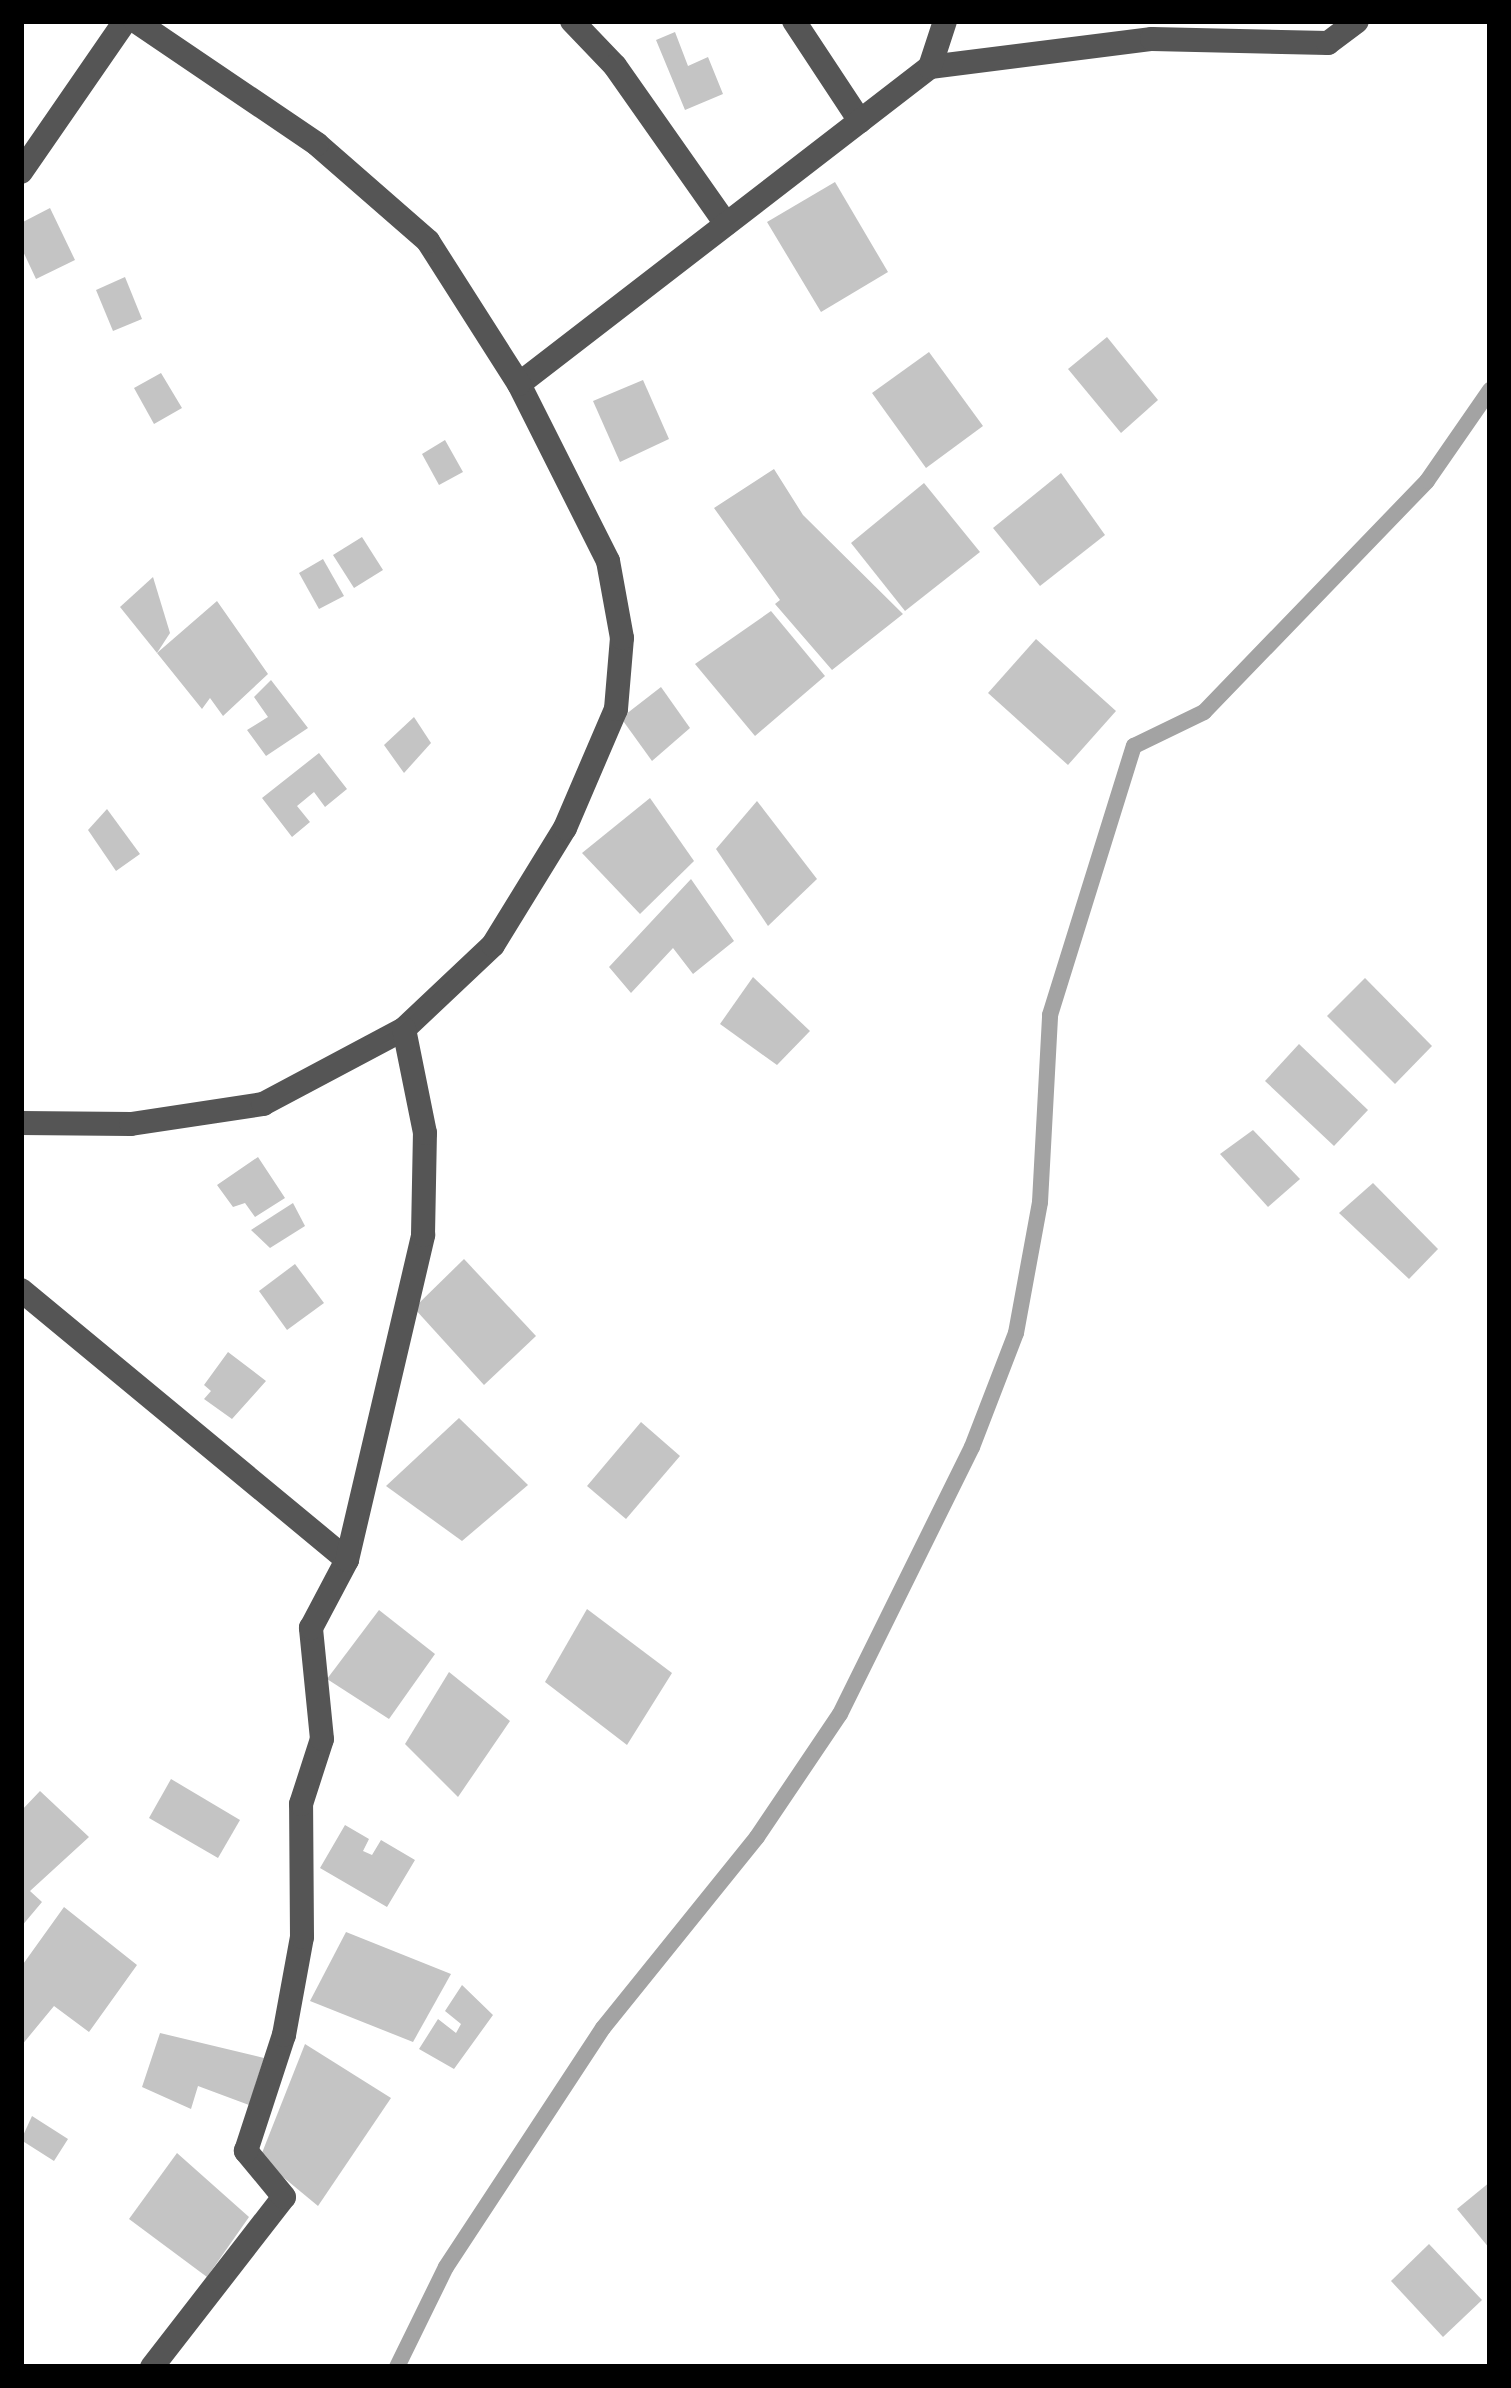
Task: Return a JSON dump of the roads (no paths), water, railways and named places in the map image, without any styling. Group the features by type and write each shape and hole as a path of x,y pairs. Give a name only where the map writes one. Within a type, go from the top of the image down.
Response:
{"street":[{"path":"21,172 125,21"},
{"path":"21,1123 131,1124 263,1104 404,1029 493,945 565,828 616,709 622,638 608,561 519,384 428,241 316,144 135,21"},
{"path":"572,21 615,66 726,224"},
{"path":"794,21 860,121"},
{"path":"930,67 945,21"},
{"path":"519,384 930,67 1152,39 1328,43 1357,21"},
{"path":"152,2367 284,2198 246,2151 284,2035 302,1936 301,1804 322,1739 311,1628 347,1560 423,1235 425,1133 404,1029"},
{"path":"21,1289 347,1560"}],"waterway":[{"path":"397,2367 446,2267 603,2028 757,1837 840,1714 972,1447 1016,1333 1040,1202 1050,1015 1134,746 1204,712 1427,481 1490,390"}]}
